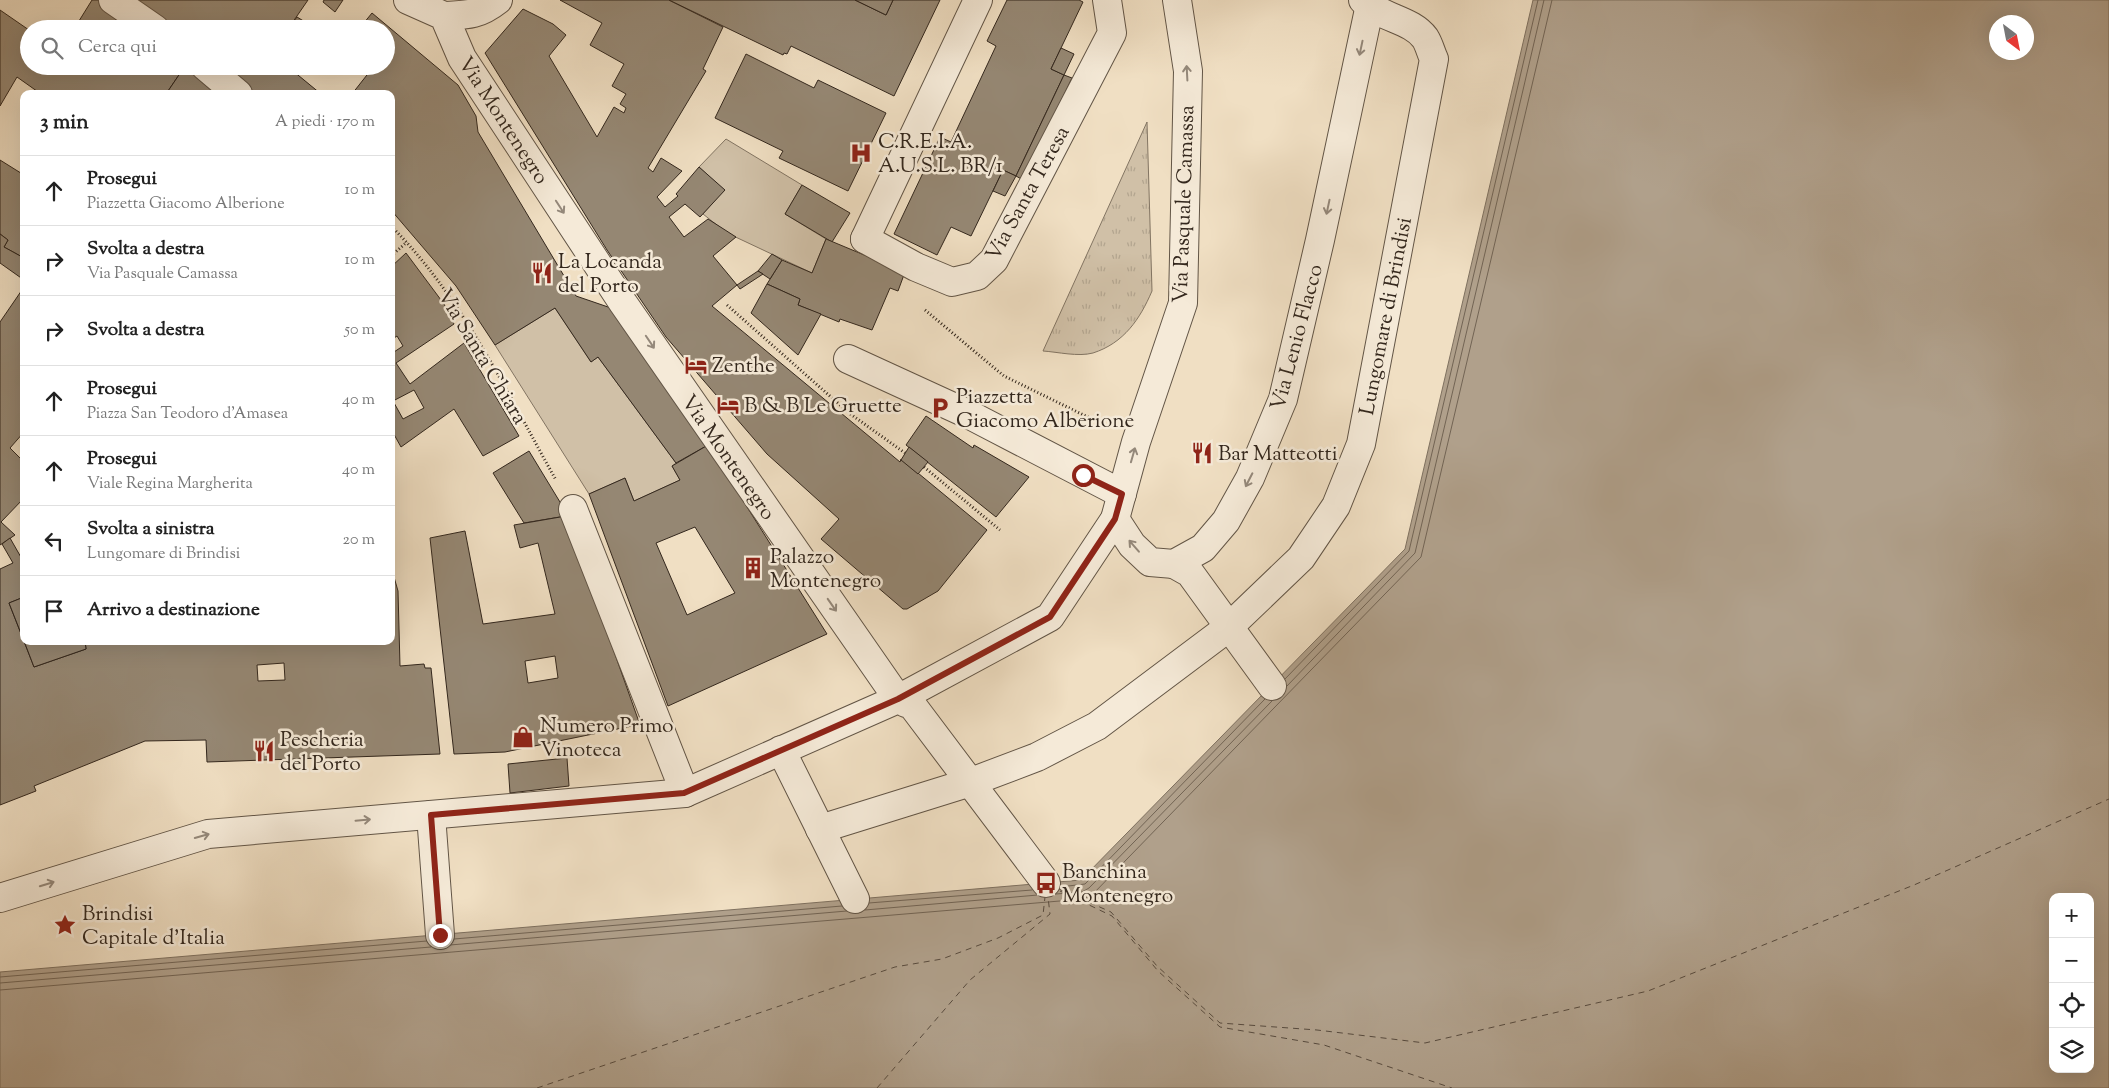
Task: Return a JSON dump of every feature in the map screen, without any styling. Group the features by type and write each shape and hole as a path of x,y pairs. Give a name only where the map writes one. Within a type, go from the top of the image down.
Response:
{"street":[{"path":"113,0 142,20"},
{"path":"408,0 444,16 468,15 484,11 498,0"},
{"name":"Via Santa Teresa","path":"978,0 865,239 916,267 952,282 977,276 994,260 1112,33 1107,0"},
{"name":"Via Pasquale Camassa","path":"0,898 208,834 684,793 781,750 902,701 1050,617 1118,507 1136,442 1183,303 1188,72 1177,0"},
{"name":"Via Lenio Flacco","path":"1174,564 1203,548 1226,521 1250,478 1283,399 1320,240 1368,2"},
{"name":"Lungomare di Brindisi","path":"820,829 971,782 1037,757 1097,726 1229,627 1300,558 1336,506 1360,444 1434,60 1425,38 1412,26 1384,15 1368,2"},
{"name":"Via Montenegro","path":"444,16 462,58 623,303 902,701"},
{"path":"216,75 233,90"},
{"path":"848,359 968,414 1118,507 1132,545 1150,562 1174,564 1190,573 1272,686"},
{"path":"573,509 684,793"},
{"path":"902,701 912,705 1046,884"},
{"path":"781,750 855,900"},
{"path":"431,815 440,935"}],"path":[{"name":"Via Santa Chiara","path":"395,230 407,242 450,296 559,485"},
{"path":"395,252 407,242"},
{"path":"916,267 907,295 1004,376 1136,442"},
{"path":"727,305 849,413 905,453"},
{"path":"924,467 1000,530"}],"green space":[{"path":"1147,122 1152,291 1130,329 1104,349 1081,355 1043,351"},
{"path":"726,139 802,185 785,214 826,239 812,273 727,233 703,214 724,190 699,167"},
{"path":"555,308 591,362 598,357 676,463 672,466 680,480 634,501 625,478 589,494 495,345"}],"water":[{"path":"1533,0 2109,0 2109,1088 0,1088 0,972 1081,880 1405,549"}],"building":[{"path":"92,0 102,0 120,13 115,20 80,20"},
{"path":"130,0 308,0 294,20 161,20"},
{"path":"324,0 343,0 335,12 323,2"},
{"path":"560,0 669,0 723,27 703,69 706,71 648,168 653,172 661,158 682,171 657,197 665,207 678,196 676,194 699,167 725,190 700,217 685,204 669,217 684,237 708,219 736,237 713,256 737,285 712,306 900,462 901,459 987,530 938,591 907,609 903,609 821,539 839,519 767,454 666,337 607,250 485,53 523,9 553,24 566,35 549,56 597,137 614,107 624,113 626,108 620,104 626,94 612,86 624,64 590,45 602,23"},
{"path":"669,0 855,0 886,15 893,0 940,0 894,96 791,46 787,54 784,53 783,55"},
{"path":"855,0 893,0 886,15"},
{"path":"1007,0 1079,0 1083,2 1051,69 1064,75 1016,176 1003,170 971,236 951,227 937,255 894,234 940,137 951,142 996,46 987,41"},
{"path":"0,10 20,24 20,75 179,75 169,90 35,90 17,77 0,106"},
{"path":"120,13 129,20 115,20"},
{"path":"372,13 380,20 366,20"},
{"path":"395,32 458,85 476,116 478,132 576,296 611,308 708,445 676,463 598,357 591,362 555,308 495,345 456,286 395,215 395,90 355,90 367,75 395,75"},
{"path":"1061,48 1074,54 1064,75 1051,69"},
{"path":"746,54 814,88 818,80 886,113 848,191 779,158 783,151 715,118"},
{"path":"179,75 199,75 218,90 169,90"},
{"path":"231,75 298,75 316,90 248,90"},
{"path":"1064,75 1072,78 1023,180 1016,176"},
{"path":"0,160 20,172 20,256 4,247 8,240 0,234"},
{"path":"1003,170 1016,176 1005,196 993,191"},
{"path":"802,185 850,213 832,242 785,214"},
{"path":"0,234 8,240 4,247 20,256 20,277 0,263"},
{"path":"826,239 905,272 898,291 890,288 872,330 840,319 839,322 798,305 800,299 767,284 782,260 812,273"},
{"path":"406,253 444,304 454,324 396,363 410,384 464,343 519,436 483,456 454,409 401,447 395,436 395,405 403,419 424,408 414,390 395,400 395,351 403,346 397,336 395,337 395,263"},
{"path":"772,254 782,260 770,279 758,271"},
{"path":"758,271 763,274 740,289 737,285"},
{"path":"767,284 800,299 798,305 821,314 798,355 751,313"},
{"path":"20,293 20,437 10,448 20,458 20,502 1,522 15,535 0,545 0,322"},
{"path":"926,416 973,448 974,445 1029,477 996,517 906,445"},
{"name":"Palazzo Montenegro","path":"708,445 827,634 668,706 589,494 625,478 634,501 680,480 672,466","holes":["695,527 735,593 687,615 656,543"]},
{"path":"909,447 928,462 918,474 901,460"},
{"path":"529,451 563,507 566,516 524,523 493,473"},
{"path":"566,516 639,722 637,725 505,752 454,754 430,538 465,531 483,624 555,614 538,543 520,548 514,525","holes":["555,656 558,678 528,683 525,661"]},
{"path":"10,538 20,556 20,599 9,603 20,631 20,645 25,645 34,667 86,649 86,645 395,645 395,580 398,591 400,666 424,664 425,668 431,668 440,754 207,762 206,740 145,741 34,786 36,791 0,805 0,569 13,563 2,544","holes":["284,663 285,680 258,681 257,665"]},
{"path":"20,599 20,631 9,603"},
{"path":"26,645 86,645 86,649 34,667"},
{"path":"567,758 569,786 510,793 508,764"}],"ferry route":[{"path":"1059,889 1111,912 1157,966 1220,1023 1317,1030 1425,1043 1648,991 1914,885 2109,799"},
{"path":"1060,891 1112,916 1158,971 1220,1027 1324,1045 1452,1088"},
{"path":"537,1088 895,967 942,959 998,938 1043,915 1045,897"},
{"path":"877,1088 970,980 1050,914 1048,897"}],"place":[{"name":"C.R.E.I.A. A.U.S.L. BR/1","path":"861,153"},
{"name":"La Locanda del Porto","path":"542,273"},
{"name":"Zenthe","path":"696,365"},
{"name":"B & B Le Gruette","path":"728,405"},
{"name":"Piazzetta Giacomo Alberione","path":"940,408"},
{"name":"Bar Matteotti","path":"1202,453"},
{"name":"Palazzo Montenegro","path":"753,568"},
{"name":"Numero Primo Vinoteca","path":"523,737"},
{"name":"Pescheria del Porto","path":"264,751"},
{"name":"Banchina Montenegro","path":"1046,883"},
{"name":"Brindisi Capitale d'Italia","path":"65,925"}],"route":[{"path":"440,935 431,815 684,793 898,699 1050,617 1115,519 1122,494 1083,475"}]}
